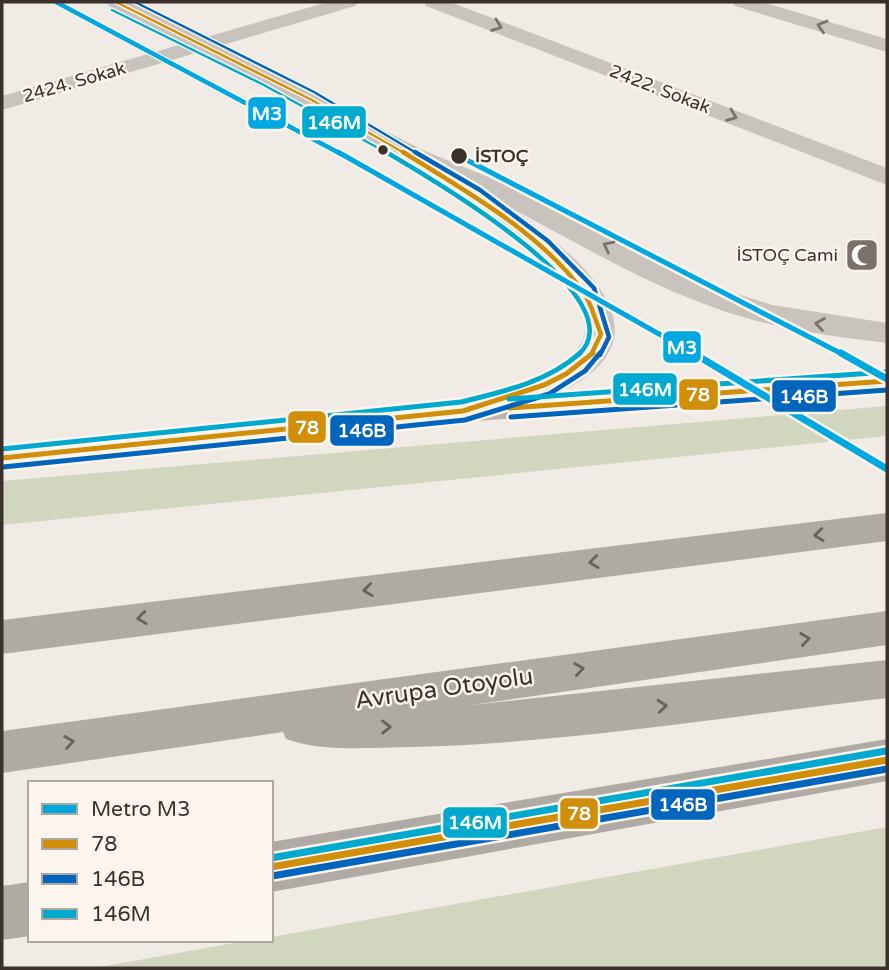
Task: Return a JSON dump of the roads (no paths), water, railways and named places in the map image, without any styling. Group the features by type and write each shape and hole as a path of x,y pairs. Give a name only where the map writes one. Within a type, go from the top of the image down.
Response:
{"highway":[{"path":"2,637 887,527"},
{"name":"Avrupa Otoyolu","path":"2,752 220,719 887,628"},
{"path":"220,719 334,728 484,725 887,679"},
{"path":"273,867 887,760"},
{"path":"2,913 28,908"}],"main road":[{"path":"2,458 463,411 887,381"}],"street":[{"path":"116,2 408,152 524,229 576,279 598,311 601,335 591,354 571,370 536,390 463,411"},
{"name":"2424. Sokak","path":"2,103 348,2"},
{"name":"2422. Sokak","path":"433,2 887,177"},
{"path":"742,2 887,46"},
{"path":"408,152 463,173 707,295 814,324 887,333"}],"metro line":[{"name":"M3","path":"56,2 267,113 476,228 887,469"},
{"name":"M3","path":"459,156 785,322 887,379"}],"place":[{"name":"İSTOÇ","path":"459,156"},
{"name":"İSTOÇ Cami","path":"862,255"}]}
